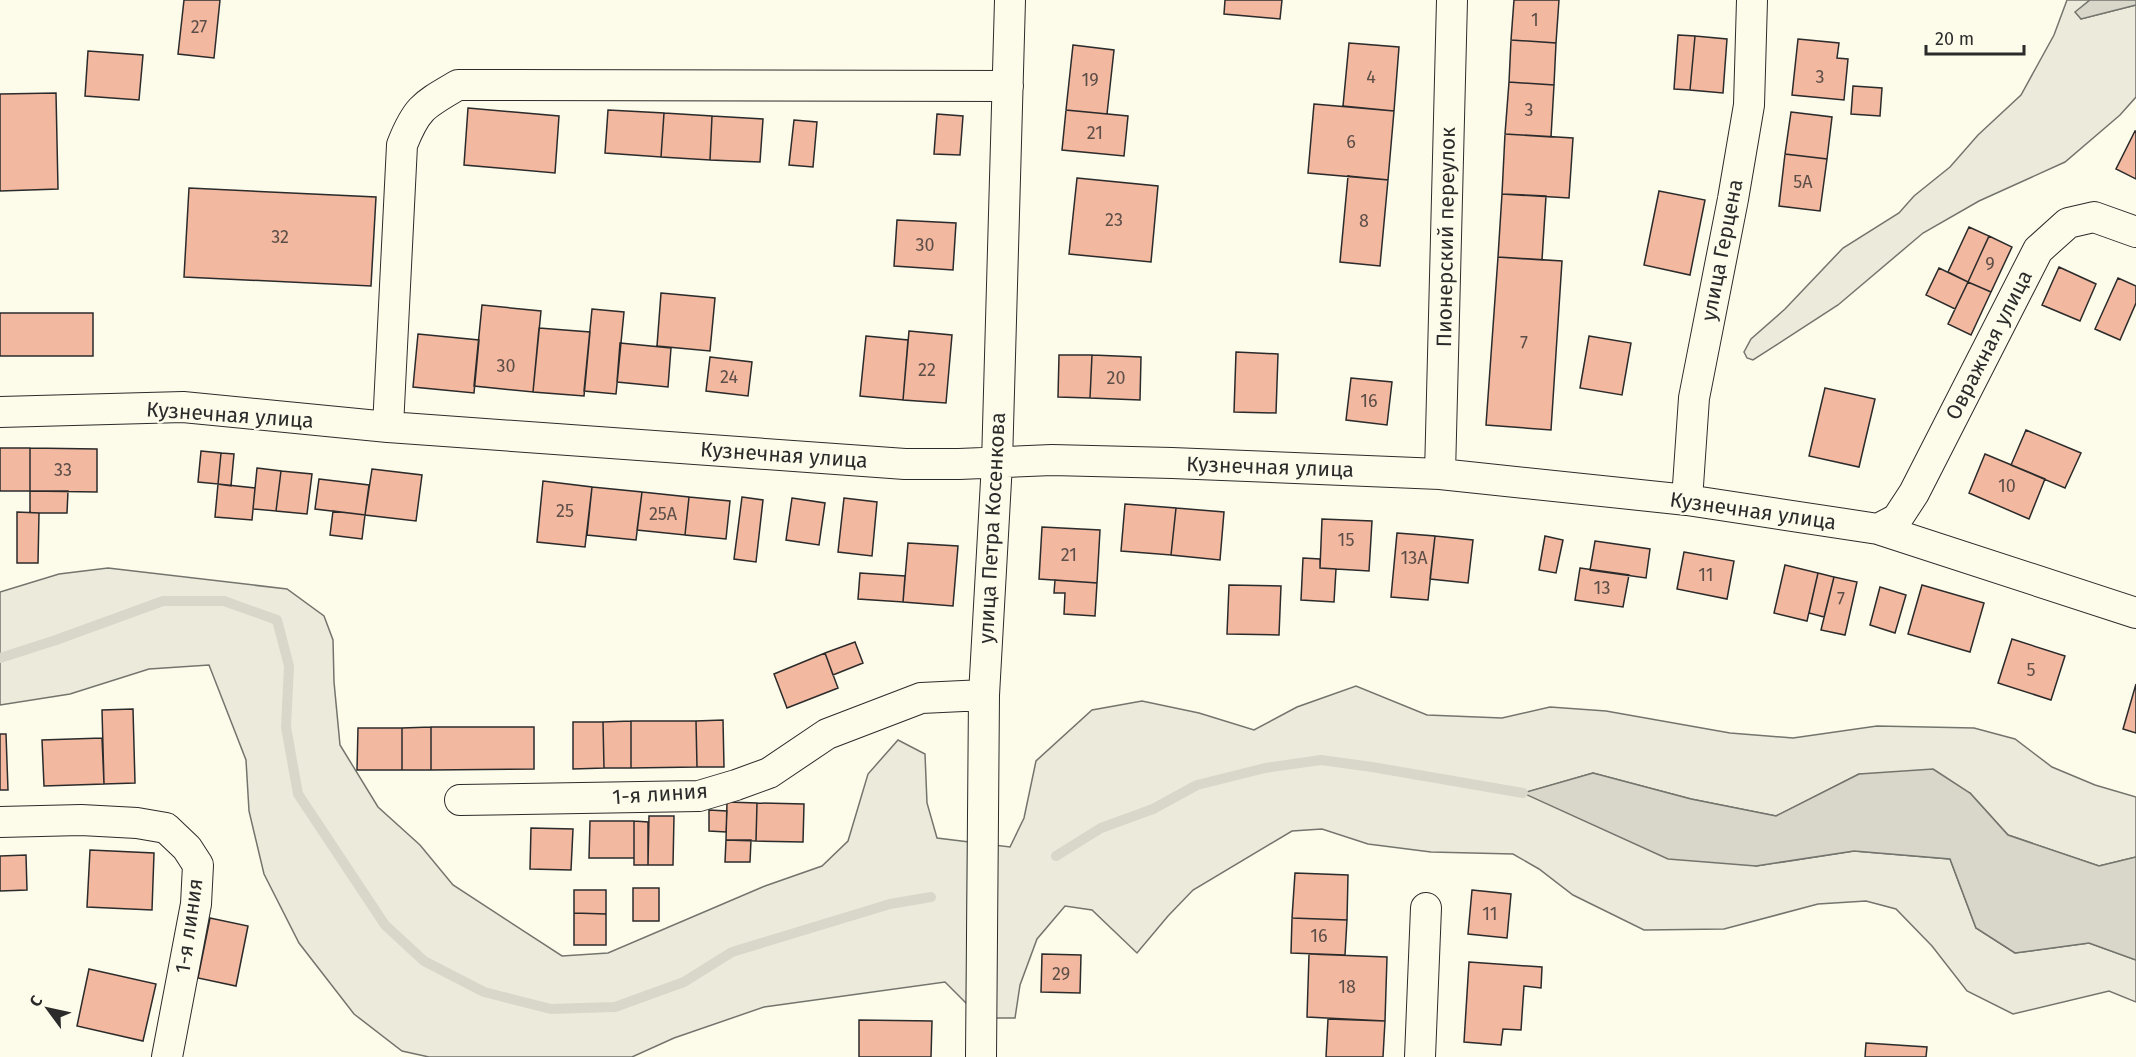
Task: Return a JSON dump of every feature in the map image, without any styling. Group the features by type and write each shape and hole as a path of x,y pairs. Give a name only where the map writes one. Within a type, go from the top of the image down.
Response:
{"street":[{"name":"улица Петра Косенкова","path":"981,1057 984,695 997,463 1010,0"},
{"name":"Пионерский переулок","path":"1440,474 1452,0"},
{"name":"улица Герцена","path":"1687,500 1694,398 1749,105 1752,0"},
{"path":"388,427 402,144 411,122 424,105 458,85 1008,86"},
{"name":"Овражная улица","path":"1878,529 1897,519 1914,493 2038,250 2068,223 2094,218 2132,228"},
{"name":"Кузнечная улица","path":"0,412 183,407 388,427 904,464 1052,460 1440,474 1687,500 1878,529 2136,613"},
{"name":"1-я линия","path":"460,800 699,795 736,785 769,772 827,734 902,705 921,699 984,695"},
{"name":"1-я линия","path":"0,822 81,820 137,823 166,828 186,848 198,865 196,904 167,1057"},
{"path":"1420,1057 1426,908"}],"shaded area":[{"path":"2067,0 2090,0 2076,12 2081,19 2136,5 2136,97 2120,115 2065,162 1979,201 1923,233 1838,305 1753,360 1747,358 1744,352 1751,339 1785,309 1843,248 1899,213 1914,196 1950,167 1978,135 2021,95 2054,35"},
{"path":"2090,0 2136,0 2136,5 2081,19 2075,12"},
{"path":"108,568 287,589 324,616 333,640 340,745 378,807 420,845 453,885 562,956 608,953 765,886 822,866 848,841 868,774 898,740 925,754 927,803 937,838 1010,847 1024,818 1036,761 1092,710 1142,701 1199,713 1254,730 1297,707 1356,686 1427,715 1502,718 1550,707 1606,711 1730,733 1793,738 1877,726 1974,728 2015,739 2052,767 2095,785 2136,797 2136,857 2099,866 2008,835 1970,793 1859,774 1776,816 1691,799 1593,773 1524,793 1756,866 1854,851 1950,859 1976,928 2015,953 2089,943 2136,960 2136,1002 2109,991 2013,1014 1967,991 1932,946 1896,909 1866,901 1818,904 1724,929 1644,930 1573,895 1539,869 1513,854 1431,852 1368,844 1322,829 1292,831 1193,890 1137,953 1092,910 1065,906 1037,939 1020,985 1015,1018 981,1018 945,982 764,1007 674,1038 632,1057 429,1057 402,1051 354,1014 299,943 264,874 249,811 246,760 209,665 149,669 70,694 0,705 0,592 59,574"},
{"path":"1933,769 1970,793 2008,835 2099,866 2136,857 2136,960 2089,943 2015,953 1976,928 1950,859 1854,851 1756,866 1668,859 1523,793 1593,773 1691,799 1776,816 1859,774"}],"building":[{"path":"184,0 220,0 214,58 178,54"},
{"path":"1225,0 1282,0 1280,19 1224,14"},
{"path":"1514,0 1559,0 1556,43 1511,40"},
{"path":"1678,35 1695,36 1690,90 1674,89"},
{"path":"1695,36 1727,39 1723,93 1690,90"},
{"path":"1798,39 1839,43 1837,58 1848,59 1844,100 1792,95"},
{"path":"1511,40 1556,43 1554,85 1509,82"},
{"path":"1349,43 1399,47 1394,111 1343,106"},
{"path":"1073,45 1114,50 1107,114 1066,110"},
{"path":"88,51 143,55 139,100 85,96"},
{"path":"1509,82 1554,85 1551,137 1505,134"},
{"path":"1853,86 1882,88 1880,116 1851,114"},
{"path":"56,93 58,189 0,191 0,94"},
{"path":"1314,104 1394,111 1388,180 1308,173"},
{"path":"468,108 559,116 555,173 464,165"},
{"path":"608,110 664,113 661,157 605,153"},
{"path":"1066,110 1128,116 1124,156 1062,150"},
{"path":"1791,112 1832,117 1827,159 1785,154"},
{"path":"664,113 712,116 710,160 661,157"},
{"path":"937,114 963,116 960,155 934,154"},
{"path":"712,116 763,119 760,162 710,160"},
{"path":"794,120 817,122 813,167 789,165"},
{"path":"2136,131 2136,179 2116,169"},
{"path":"1505,134 1573,138 1569,198 1502,194"},
{"path":"1785,154 1827,159 1820,211 1779,206"},
{"path":"1348,176 1388,180 1380,266 1340,262"},
{"path":"1077,178 1158,186 1151,262 1069,254"},
{"path":"189,188 376,197 371,286 184,277"},
{"path":"1659,191 1705,200 1690,275 1644,265"},
{"path":"1502,194 1546,196 1542,260 1498,257"},
{"path":"897,220 956,223 953,270 894,266"},
{"path":"1969,227 1989,236 1968,282 1948,272"},
{"path":"1989,236 2012,247 1991,292 1968,282"},
{"path":"1498,257 1562,261 1551,430 1486,425"},
{"path":"2059,267 2096,284 2080,321 2042,305"},
{"path":"1939,268 1968,282 1955,309 1926,295"},
{"path":"2118,278 2136,286 2136,303 2120,340 2095,329"},
{"path":"1968,282 1991,292 1971,335 1948,324"},
{"path":"661,293 715,298 710,351 657,346"},
{"path":"482,305 541,311 533,392 474,386"},
{"path":"592,309 624,312 616,394 584,391"},
{"path":"0,313 93,313 93,356 0,356"},
{"path":"539,328 590,332 584,396 533,392"},
{"path":"909,331 952,335 946,403 903,400"},
{"path":"418,334 479,340 474,393 413,387"},
{"path":"866,336 908,340 903,400 860,396"},
{"path":"1589,336 1631,343 1622,395 1580,388"},
{"path":"620,343 671,348 668,387 617,382"},
{"path":"1236,352 1278,354 1276,413 1234,412"},
{"path":"1059,355 1092,355 1090,398 1058,397"},
{"path":"1092,355 1141,357 1140,400 1090,398"},
{"path":"710,357 752,362 748,396 706,391"},
{"path":"1351,378 1392,382 1387,425 1346,420"},
{"path":"1825,388 1875,399 1859,467 1809,456"},
{"path":"2026,430 2081,453 2065,488 2011,465"},
{"path":"0,448 30,448 30,491 0,491"},
{"path":"30,448 97,449 97,492 30,491"},
{"path":"201,451 221,453 218,484 198,482"},
{"path":"221,453 234,454 231,486 218,484"},
{"path":"1985,454 2045,479 2029,519 1969,493"},
{"path":"257,468 281,471 276,511 253,509"},
{"path":"372,469 422,475 416,521 365,515"},
{"path":"281,471 312,474 307,514 276,511"},
{"path":"319,479 369,485 365,515 315,509"},
{"path":"543,481 592,487 585,547 537,542"},
{"path":"218,484 255,488 252,520 215,517"},
{"path":"592,487 642,492 636,540 587,535"},
{"path":"30,491 68,491 67,513 30,513"},
{"path":"642,492 689,497 685,535 637,530"},
{"path":"689,497 730,501 726,539 685,535"},
{"path":"742,497 763,500 756,562 734,559"},
{"path":"792,498 825,503 819,545 786,540"},
{"path":"844,498 877,502 872,556 838,552"},
{"path":"1125,504 1176,508 1171,555 1121,551"},
{"path":"1176,508 1224,512 1220,560 1171,555"},
{"path":"333,511 365,515 362,539 330,535"},
{"path":"17,512 39,513 38,563 17,563"},
{"path":"1322,519 1372,521 1369,571 1320,568"},
{"path":"1042,527 1100,530 1097,583 1039,579"},
{"path":"1397,533 1435,536 1428,600 1391,597"},
{"path":"1435,536 1473,540 1468,583 1430,579"},
{"path":"1545,536 1563,540 1556,573 1539,570"},
{"path":"1595,541 1650,549 1646,578 1590,570"},
{"path":"908,543 958,546 953,606 903,602"},
{"path":"1684,552 1734,561 1727,599 1677,589"},
{"path":"1303,558 1320,559 1320,568 1336,569 1334,602 1301,600"},
{"path":"1785,565 1818,573 1807,621 1774,613"},
{"path":"1580,568 1629,575 1623,607 1575,600"},
{"path":"860,573 905,576 903,602 858,599"},
{"path":"1818,573 1834,577 1824,617 1809,613"},
{"path":"1834,577 1857,582 1845,635 1821,630"},
{"path":"1055,580 1097,583 1095,616 1064,614 1065,593 1054,593"},
{"path":"1229,585 1281,586 1279,635 1227,634"},
{"path":"1922,585 1984,603 1970,652 1908,634"},
{"path":"1880,587 1906,595 1895,633 1870,625"},
{"path":"2012,639 2065,656 2051,700 1998,683"},
{"path":"855,642 863,663 833,675 825,653"},
{"path":"825,653 838,688 787,708 774,674"},
{"path":"2136,684 2136,733 2123,729"},
{"path":"133,709 135,783 104,784 102,710"},
{"path":"723,720 724,767 697,767 696,721"},
{"path":"631,721 696,721 697,767 631,768"},
{"path":"631,721 631,768 604,768 603,722"},
{"path":"573,722 603,722 604,768 573,769"},
{"path":"431,727 431,770 402,770 402,728"},
{"path":"431,727 534,727 534,769 431,770"},
{"path":"358,728 402,728 402,770 357,770"},
{"path":"0,734 6,734 8,790 0,790"},
{"path":"102,738 104,784 44,786 42,740"},
{"path":"727,802 757,803 756,841 726,840"},
{"path":"757,803 804,804 803,842 756,841"},
{"path":"709,810 727,811 726,832 709,831"},
{"path":"649,816 674,816 673,865 648,865"},
{"path":"590,821 634,821 634,858 589,858"},
{"path":"634,821 648,822 648,865 634,865"},
{"path":"531,828 573,829 571,870 530,869"},
{"path":"726,840 751,840 750,862 725,862"},
{"path":"90,850 154,853 152,910 87,907"},
{"path":"26,855 27,890 0,891 0,856"},
{"path":"1295,873 1348,875 1347,920 1292,918"},
{"path":"633,888 659,888 659,921 633,921"},
{"path":"574,890 606,890 606,914 574,913"},
{"path":"1472,890 1511,894 1507,938 1468,934"},
{"path":"574,913 606,914 606,945 574,945"},
{"path":"210,918 248,926 236,986 198,978"},
{"path":"1292,918 1347,920 1345,955 1291,953"},
{"path":"1042,954 1081,955 1080,993 1041,992"},
{"path":"1309,954 1387,957 1385,1021 1307,1017"},
{"path":"1469,962 1542,967 1541,988 1524,986 1521,1030 1503,1029 1501,1045 1464,1042"},
{"path":"89,969 156,984 143,1041 77,1026"},
{"path":"1328,1019 1385,1021 1383,1057 1326,1057"},
{"path":"859,1020 932,1021 931,1057 859,1057"},
{"path":"1866,1043 1927,1047 1926,1057 1865,1057"}],"waterway":[{"path":"0,658 163,601 224,601 277,620 289,666 286,727 298,794 385,925 424,961 484,992 551,1009 615,1007 684,982 732,952 890,904 931,897"},
{"path":"1056,856 1101,828 1153,809 1197,785 1265,768 1321,760 1523,793"}]}
